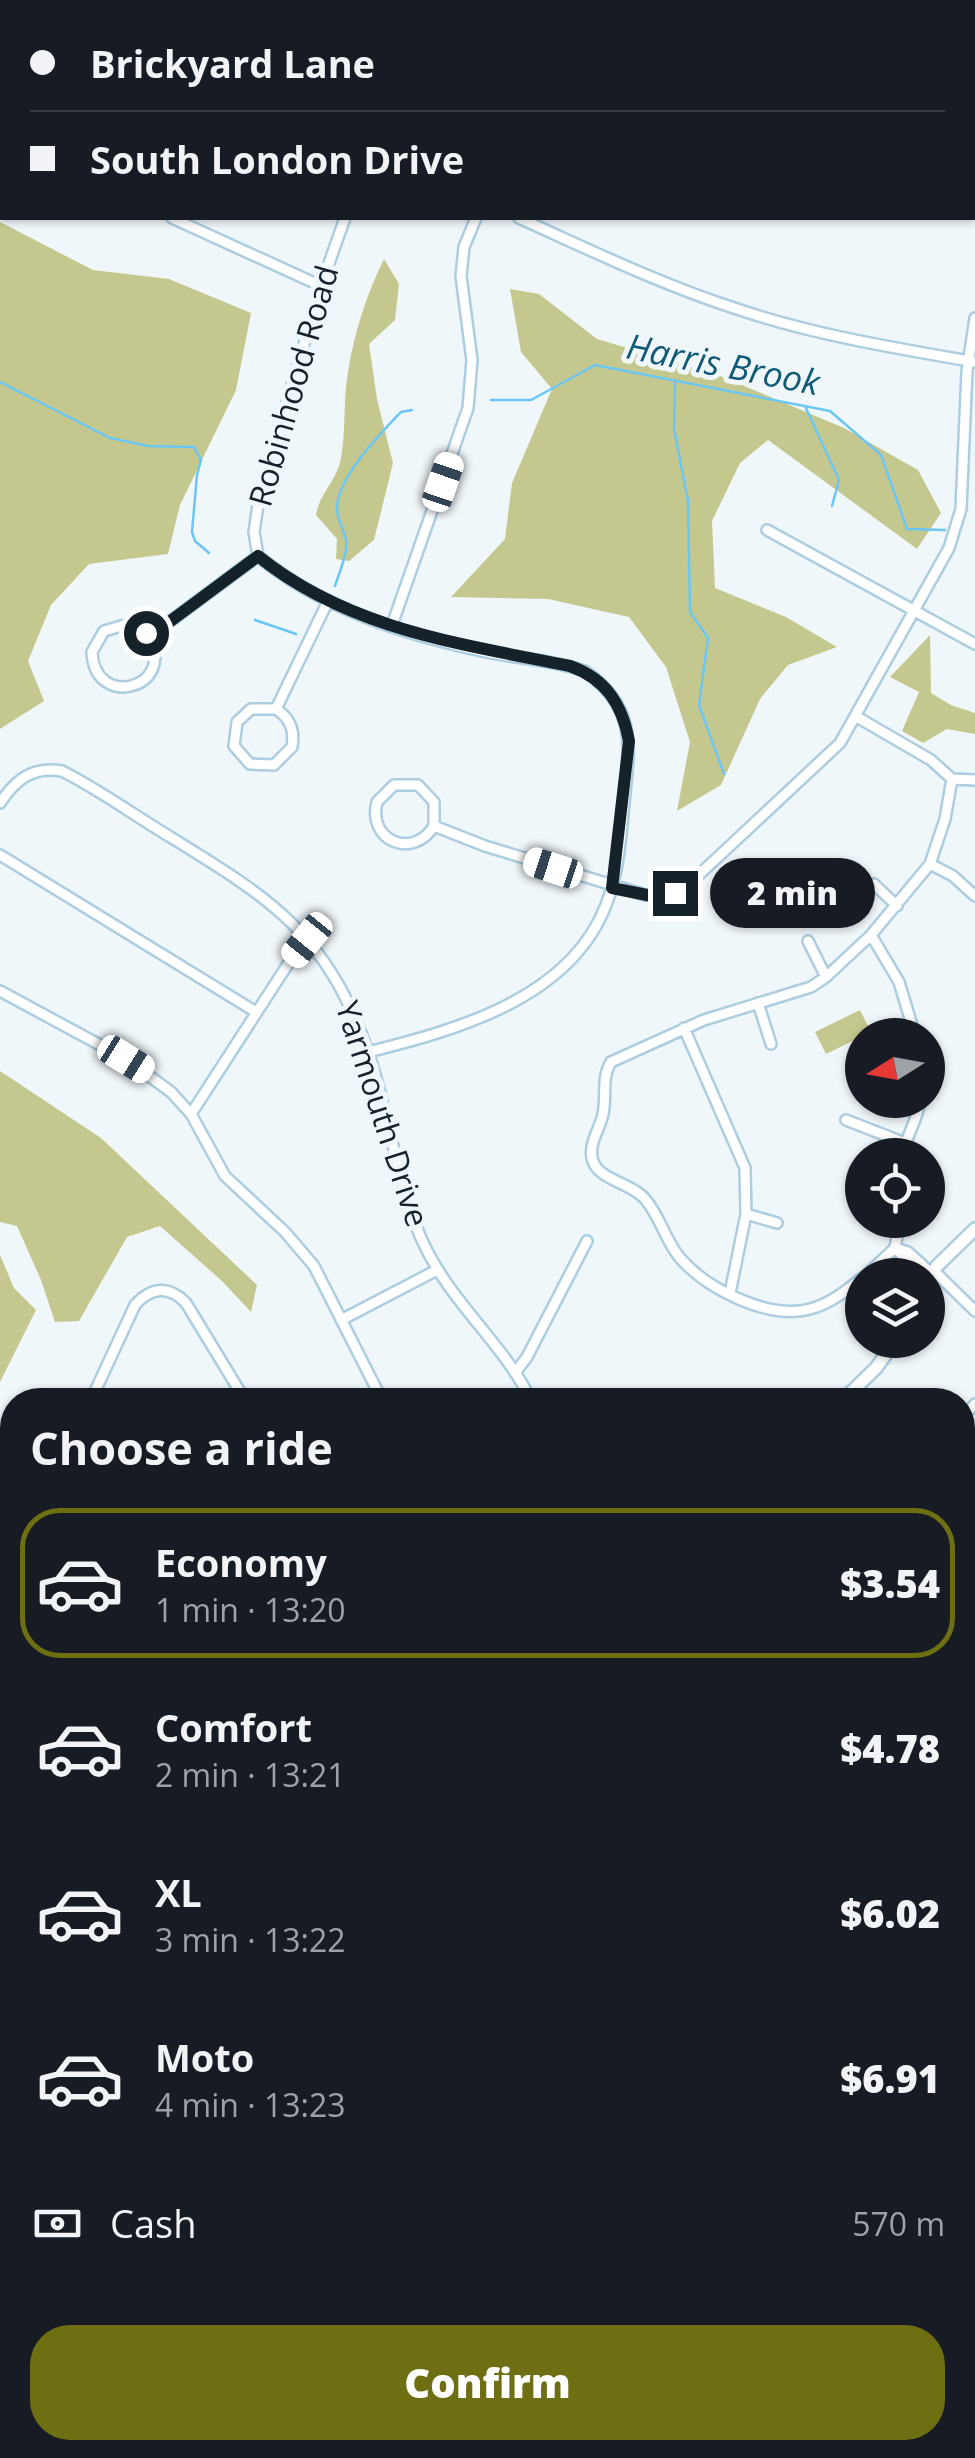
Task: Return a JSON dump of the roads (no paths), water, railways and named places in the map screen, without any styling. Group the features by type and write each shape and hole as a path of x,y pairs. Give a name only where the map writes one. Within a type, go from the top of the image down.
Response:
{"street":[{"path":"938,0 950,0"},
{"path":"176,220 321,286"},
{"name":"Robinhood Road","path":"258,556 254,532 259,498 344,220"},
{"path":"392,625 468,408 472,360 462,276 464,247 475,220"},
{"path":"523,220 672,286 738,310 848,339 972,361"},
{"path":"434,826 612,888 658,896 675,893 688,885 826,759 857,717 949,548 958,524 975,318"},
{"path":"767,530 975,644"},
{"path":"149,637 258,556 328,601 465,647 570,666 603,684 616,700 629,741 612,888 588,941 525,996 444,1031 368,1052"},
{"path":"276,709 328,601"},
{"path":"128,624 149,637 155,657 143,680 134,686 118,687 100,676 92,652 104,631 128,624"},
{"path":"251,708 276,709 288,718 292,747 279,763 254,766 236,750 234,726 251,708"},
{"path":"857,717 931,760 952,779 975,780"},
{"name":"Yarmouth Drive","path":"0,803 15,783 31,772 62,771 251,887 279,909 307,940 348,1000 368,1052 403,1188 437,1270 524,1388"},
{"path":"845,1290 826,1303 805,1310 767,1307 730,1293 688,1266 669,1243 644,1197 598,1170 592,1157 594,1136 603,1113 605,1076 611,1062 684,1028 810,987 826,978 897,906 930,864 945,819 952,779"},
{"path":"394,785 418,785 434,802 434,826 415,844 394,843 384,837 376,824 377,802 394,785"},
{"path":"0,855 256,1012"},
{"path":"930,864 953,876 975,896"},
{"path":"874,884 897,906"},
{"path":"871,934 899,982 911,1018"},
{"path":"191,1114 307,940"},
{"path":"808,941 826,978"},
{"path":"0,991 146,1072 191,1114 225,1176 306,1255 376,1388"},
{"path":"758,1003 771,1044"},
{"path":"684,1028 741,1156 747,1182 746,1214 730,1293"},
{"path":"846,1120 892,1138"},
{"path":"746,1214 778,1223"},
{"path":"945,1260 975,1230"},
{"path":"884,1258 895,1248 897,1238"},
{"path":"515,1373 527,1358 587,1241"},
{"path":"895,1248 917,1258"},
{"path":"341,1320 437,1270"},
{"path":"945,1286 975,1311"},
{"path":"97,1388 135,1305 146,1294 163,1290 171,1291 186,1303 238,1388"},
{"path":"855,1388 883,1358"}],"waterway":[{"name":"Harris Brook","path":"491,400 531,400 595,365 830,411 881,455 907,529 945,530"},
{"name":"Harris Brook","path":"0,382 110,438 148,446 194,447 201,460 192,532 195,541 209,553"},
{"path":"675,383 674,429 688,501 690,612 708,638 699,705 724,774"},
{"path":"805,406 839,480 832,506"},
{"name":"Harris Brook","path":"335,586 346,545 337,509 344,484 383,431 401,412 412,410"},
{"name":"Harris Brook","path":"255,620 296,634"}]}
